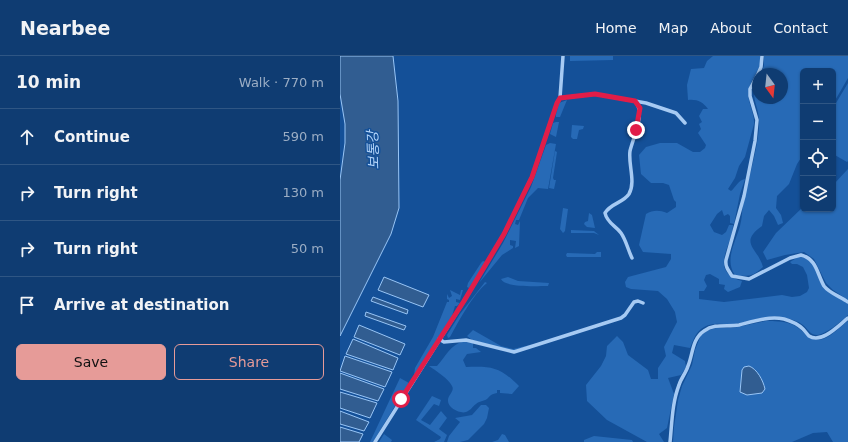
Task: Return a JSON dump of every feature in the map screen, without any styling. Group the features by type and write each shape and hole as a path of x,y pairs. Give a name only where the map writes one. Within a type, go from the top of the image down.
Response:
{"street":[{"path":"375,442 499,244 528,187 560,98 562,56"},
{"path":"761,68 762,56"},
{"path":"752,85 750,89 752,103"},
{"path":"560,98 595,94 635,101 676,113 685,123"},
{"path":"632,258 620,231 607,219 605,213 628,195 630,191 630,151 640,108 635,101"},
{"path":"752,104 757,120 755,141 744,196 726,260 728,270 732,276 749,279 790,258 801,255 809,258 815,264 825,287 848,302"},
{"path":"439,340 444,342 466,340 514,352 621,318 634,302 638,301 643,304"},
{"path":"670,442 670,425 679,385 689,366 694,344 699,335 704,331 716,326 734,326 766,318 774,318 784,319 797,324 809,336 818,338 848,318"}],"shaded area":[{"path":"570,56 613,56 613,60 570,61"},
{"path":"713,56 760,56 758,68 752,68 752,81 748,93 754,124 745,157 728,189 731,191 739,182 745,179 740,194 734,224 730,223 730,216 728,214 724,216 722,210 717,214 710,225 714,232 722,235 726,232 729,225 733,225 724,258 724,265 726,271 732,277 742,281 740,287 728,292 724,289 725,285 719,284 719,279 710,274 706,275 704,280 707,286 704,291 699,291 699,299 724,302 782,295 792,297 800,296 807,292 809,288 807,275 803,267 790,262 798,257 805,257 814,265 823,286 848,304 848,315 829,330 817,335 811,333 797,321 786,318 772,317 734,324 710,325 699,331 690,348 674,345 672,353 685,361 686,367 681,375 668,378 674,394 667,428 659,434 664,442 647,442 607,420 587,401 586,385 601,366 606,356 607,346 617,336 623,342 628,355 648,370 651,379 658,379 658,368 666,356 664,347 677,322 675,312 667,299 658,291 631,289 626,287 625,282 628,277 666,267 671,259 671,254 643,252 639,245 646,214 656,211 667,213 676,207 676,202 669,185 663,183 651,183 641,174 639,155 646,147 660,143 677,143 693,152 700,152 705,148 706,145 698,133 701,129 699,124 702,122 699,116 703,109 708,109 700,102 688,100 687,85 691,69 704,68 707,61"},
{"path":"764,56 848,56 848,78 836,99 836,68 800,68 800,160 789,184 777,196 776,208 781,215 783,223 778,225 774,216 769,210 764,216 762,226 751,237 750,241 761,260 763,267 750,275 740,276 735,275 732,269 731,257 741,223 744,200 758,139 759,120 756,104 788,104 788,68 763,68"},
{"path":"848,83 847,162 836,156 836,103"},
{"path":"567,100 560,117 556,117 559,103"},
{"path":"559,122 556,137 550,134 553,123"},
{"path":"572,125 584,126 583,129 579,130 577,139 573,139 571,137"},
{"path":"550,143 556,144 548,189 538,188 528,198 519,220 516,220 515,224 518,225 520,221 519,246 515,248 516,241 510,240 510,245 513,246 513,248 502,255 479,283 503,243 531,187 546,145"},
{"path":"555,151 557,152 553,178 556,180 554,189 549,188"},
{"path":"848,169 848,300 833,290 826,283 814,259 804,252 767,260 763,252 776,233 800,210 800,212 836,212 836,182"},
{"path":"563,208 568,209 565,231 563,233 560,229"},
{"path":"589,213 592,215 595,228 587,227 584,224 588,221"},
{"path":"571,230 594,231 599,235 594,233 571,233"},
{"path":"597,252 601,252 601,257 567,257 566,255 567,253 595,254"},
{"path":"483,261 486,262 469,288 467,287 468,283"},
{"path":"508,277 518,281 549,283 548,286 522,286 508,284 501,279"},
{"path":"485,282 487,283 472,301 448,338 447,335 460,314"},
{"path":"450,290 460,295 461,290 463,290 460,300 456,299 456,302 460,303 455,306 452,316 414,376 415,368 433,337 447,302 449,302 447,299 447,294 449,298 452,296"},
{"path":"766,321 791,324 810,337 818,340 830,336 848,321 848,442 833,442 827,432 813,433 792,442 673,442 678,400 682,386 692,365 695,350 701,335 716,328 732,328"},
{"path":"473,330 501,346 513,349 534,344 513,351 472,340 467,336"},
{"path":"464,341 473,343 473,348 476,348 481,352 467,354 463,360 466,367 483,367 501,371 519,386 512,394 500,393 500,390 497,390 497,393 486,400 477,403 466,412 457,411 450,406 448,400 453,390 452,386 445,377 429,366 437,366 455,345"},
{"path":"400,378 409,383 373,442 370,442"},
{"path":"432,396 441,400 439,406 434,404 421,420 430,425 441,411 447,418 439,429 447,435 444,442 434,442 441,437 416,420"},
{"path":"481,405 486,405 489,408 484,424 468,440 460,442 447,442 449,436 460,422 455,418 472,415"},
{"path":"384,434 392,440 391,442 379,442"},
{"path":"502,434 505,435 509,442 492,442 498,440"},
{"path":"594,436 632,440 633,442 584,442 584,440"}],"water":[{"name":"보통강","path":"340,56 393,56 398,101 399,208 391,234 340,336 340,180 345,143 345,124 340,94"},
{"path":"384,277 429,295 423,307 378,290"},
{"path":"373,297 408,310 407,314 371,301"},
{"path":"366,312 406,326 404,330 365,316"},
{"path":"359,325 405,344 400,355 354,337"},
{"path":"353,339 398,358 393,370 346,354"},
{"path":"345,356 392,372 385,387 340,371"},
{"path":"749,366 757,372 763,382 765,389 762,393 747,395 740,392 742,370 744,367"},
{"path":"340,373 384,389 378,401 340,389"},
{"path":"340,392 377,403 370,418 340,408"},
{"path":"340,411 369,422 364,431 340,424"},
{"path":"340,427 363,434 359,442 340,442"}],"route":[{"path":"401,399 464,301 504,234 528,187 560,98 595,94 635,101 640,108 636,130"}]}
